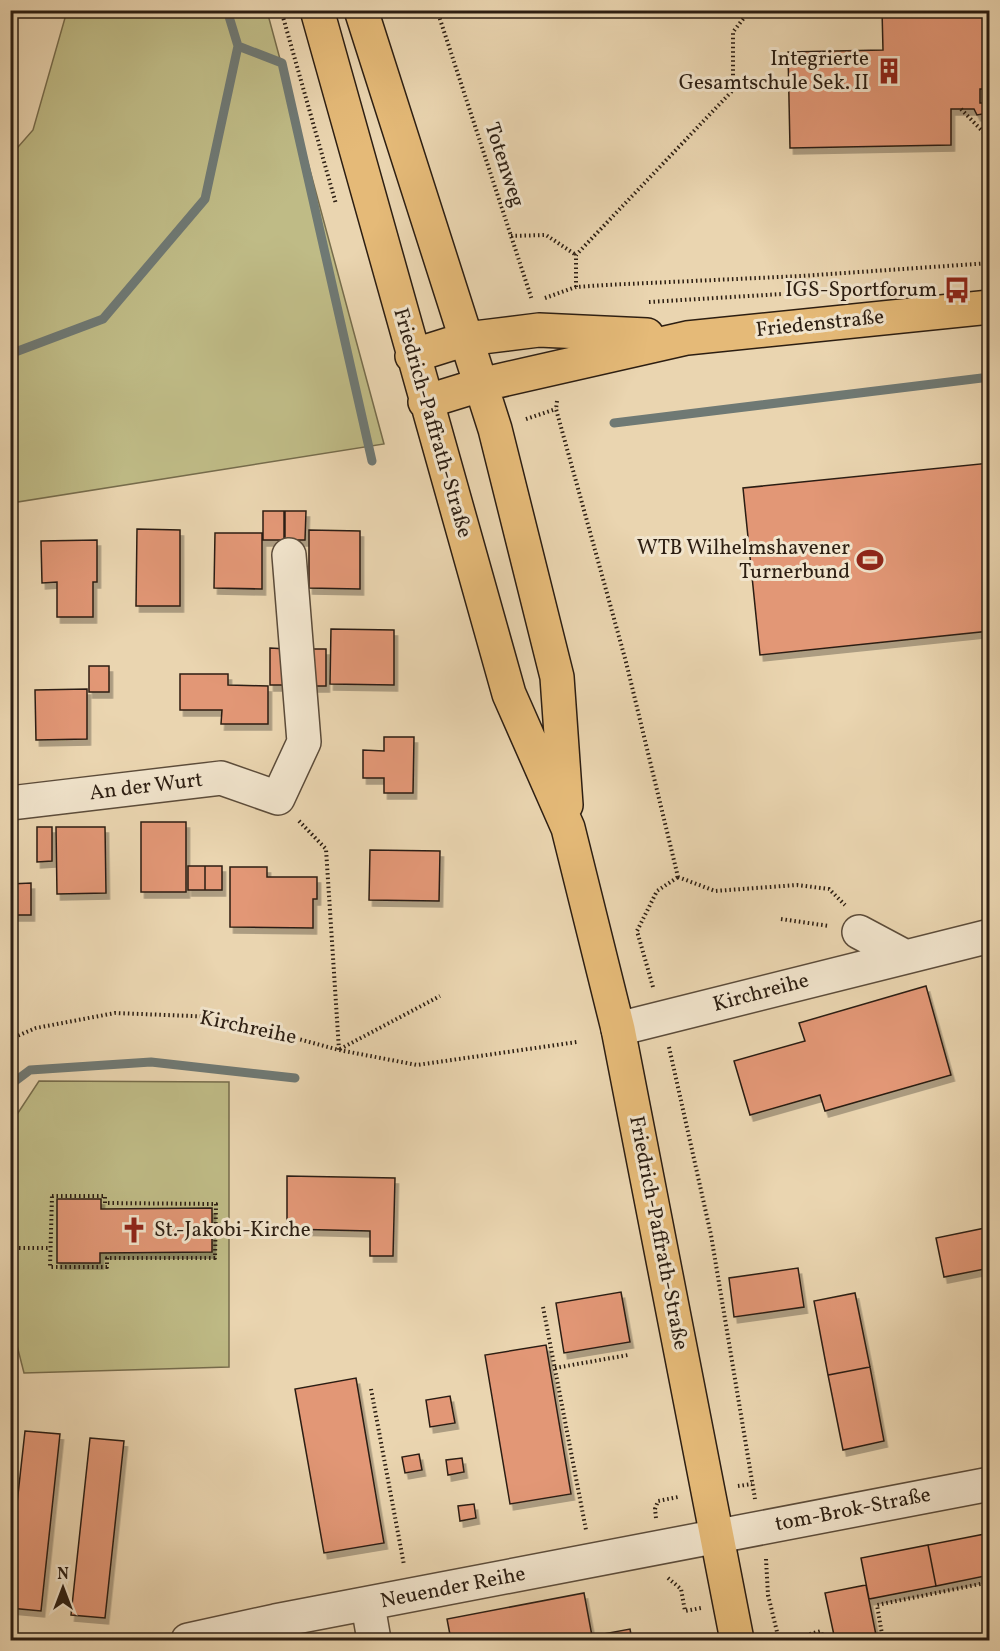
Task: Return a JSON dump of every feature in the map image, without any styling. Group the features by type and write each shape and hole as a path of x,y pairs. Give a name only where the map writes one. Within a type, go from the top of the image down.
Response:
{"main road":[{"name":"Friedrich-Paffrath-Straße","path":"317,10 412,356 509,694 568,828 618,1029 737,1641"},
{"name":"Friedrich-Paffrath-Straße","path":"361,10 495,429 557,677 568,828"},
{"name":"Friedenstraße","path":"425,402 480,385 687,338 990,308"},
{"name":"Friedenstraße","path":"412,356 542,311 687,338"}],"street":[{"path":"278,798 303,742 289,555"},
{"name":"An der Wurt","path":"10,803 221,778 278,798"},
{"path":"859,932 904,956"},
{"name":"Kirchreihe","path":"618,1029 990,936"},
{"name":"tom-Brok-Straße","path":"717,1536 990,1484"},
{"name":"Neuender Reihe","path":"188,1641 717,1536"},
{"path":"368,1605 374,1641"}],"path":[{"name":"Totenweg","path":"437,10 511,236 542,311"},
{"path":"576,287 576,255 733,90 733,33 750,10"},
{"path":"961,108 990,139"},
{"path":"511,236 546,235 576,255"},
{"path":"542,311 576,287 990,263"},
{"path":"641,302 790,293"},
{"path":"551,369 557,393 556,409 626,662 678,878"},
{"path":"278,798 326,849 339,1050 440,996"},
{"path":"678,878 714,891 797,885 829,890 849,909 859,932"},
{"path":"678,878 657,891 637,931 662,1019 711,1235 768,1570 768,1595 779,1641"},
{"path":"781,920 859,932"},
{"name":"Kirchreihe","path":"10,1039 36,1028 115,1012 217,1017 339,1050 417,1065 577,1042"},
{"path":"52,1196 105,1196 105,1203 216,1204 215,1258 107,1258 107,1267 50,1267 50,1248 52,1196"},
{"path":"10,1248 50,1248"},
{"path":"543,1307 591,1560"},
{"path":"555,1368 628,1355"},
{"path":"371,1389 410,1596"},
{"path":"883,1641 877,1605 990,1582"},
{"path":"788,1641 821,1631 823,1641"}],"shaded area":[{"path":"65,11 267,11 384,444 11,503 11,155 33,130 65,18"},
{"path":"39,1081 229,1082 229,1367 24,1373 11,1322 10,1125"}],"building":[{"name":"Integrierte Gesamtschule Sek. II","path":"882,10 990,10 990,89 980,89 980,103 986,103 989,108 988,113 977,115 974,109 951,109 951,145 790,148 788,52 883,50"},
{"name":"WTB Wilhelmshavener Turnerbund","path":"990,463 990,631 760,655 743,488"},
{"path":"263,511 284,511 284,540 263,540"},
{"path":"285,511 306,511 305,540 285,540"},
{"path":"137,529 180,530 180,606 136,606"},
{"path":"309,530 360,531 360,589 309,588"},
{"path":"215,533 262,533 262,589 214,588"},
{"path":"97,540 97,582 93,582 93,617 57,617 57,582 42,583 41,541"},
{"path":"331,629 394,630 394,685 330,684"},
{"path":"270,648 287,649 287,685 270,685"},
{"path":"309,649 326,649 326,686 309,686"},
{"path":"89,666 109,666 109,692 89,692"},
{"path":"180,674 228,674 228,685 268,686 268,724 221,724 222,710 180,710"},
{"path":"87,689 87,739 36,740 35,690"},
{"path":"384,737 414,737 413,793 384,793 384,778 363,778 363,750 384,751"},
{"path":"141,822 186,822 186,892 141,892"},
{"path":"37,827 52,827 52,861 37,862"},
{"path":"56,827 105,827 106,893 57,894"},
{"path":"370,850 440,851 439,901 369,900"},
{"path":"188,866 205,866 205,890 188,890"},
{"path":"205,866 222,866 222,890 205,890"},
{"path":"230,867 267,867 267,877 317,877 317,899 313,899 313,928 230,927"},
{"path":"31,883 31,915 10,915 10,884"},
{"path":"926,986 951,1075 825,1111 820,1095 750,1115 734,1061 805,1041 799,1023"},
{"path":"287,1176 395,1178 393,1256 370,1256 370,1231 287,1229"},
{"name":"St.-Jakobi-Kirche","path":"57,1199 101,1199 101,1209 212,1208 212,1252 100,1253 100,1263 57,1263"},
{"path":"990,1227 990,1268 944,1277 936,1238"},
{"path":"798,1268 804,1307 734,1317 729,1278"},
{"path":"621,1292 630,1342 564,1353 556,1303"},
{"path":"855,1293 870,1367 828,1375 814,1301"},
{"path":"546,1345 571,1494 510,1504 485,1355"},
{"path":"870,1367 884,1441 843,1450 828,1375"},
{"path":"356,1378 384,1543 324,1553 295,1389"},
{"path":"450,1396 455,1423 430,1427 426,1400"},
{"path":"25,1431 60,1434 41,1611 10,1608 10,1567"},
{"path":"90,1438 124,1441 105,1618 71,1615"},
{"path":"419,1454 422,1470 405,1473 402,1457"},
{"path":"462,1458 464,1472 448,1475 446,1460"},
{"path":"474,1504 476,1518 460,1521 458,1506"},
{"path":"990,1533 990,1575 936,1586 928,1545"},
{"path":"928,1545 936,1586 869,1599 861,1558"},
{"path":"866,1585 877,1640 835,1640 825,1593"},
{"path":"584,1593 592,1636 570,1640 451,1640 447,1619"},
{"path":"630,1629 632,1640 593,1640 592,1636"}],"waterway":[{"path":"10,354 103,319 205,199 238,46 227,10"},
{"path":"238,46 282,63 372,461"},
{"path":"614,423 990,377"},
{"path":"10,1085 30,1070 151,1062 295,1078"}],"place":[{"name":"Integrierte Gesamtschule Sek. II","path":"889,71"},
{"name":"IGS-Sportforum","path":"957,290"},
{"name":"WTB Wilhelmshavener Turnerbund","path":"870,560"},
{"name":"St.-Jakobi-Kirche","path":"134,1230"}]}
